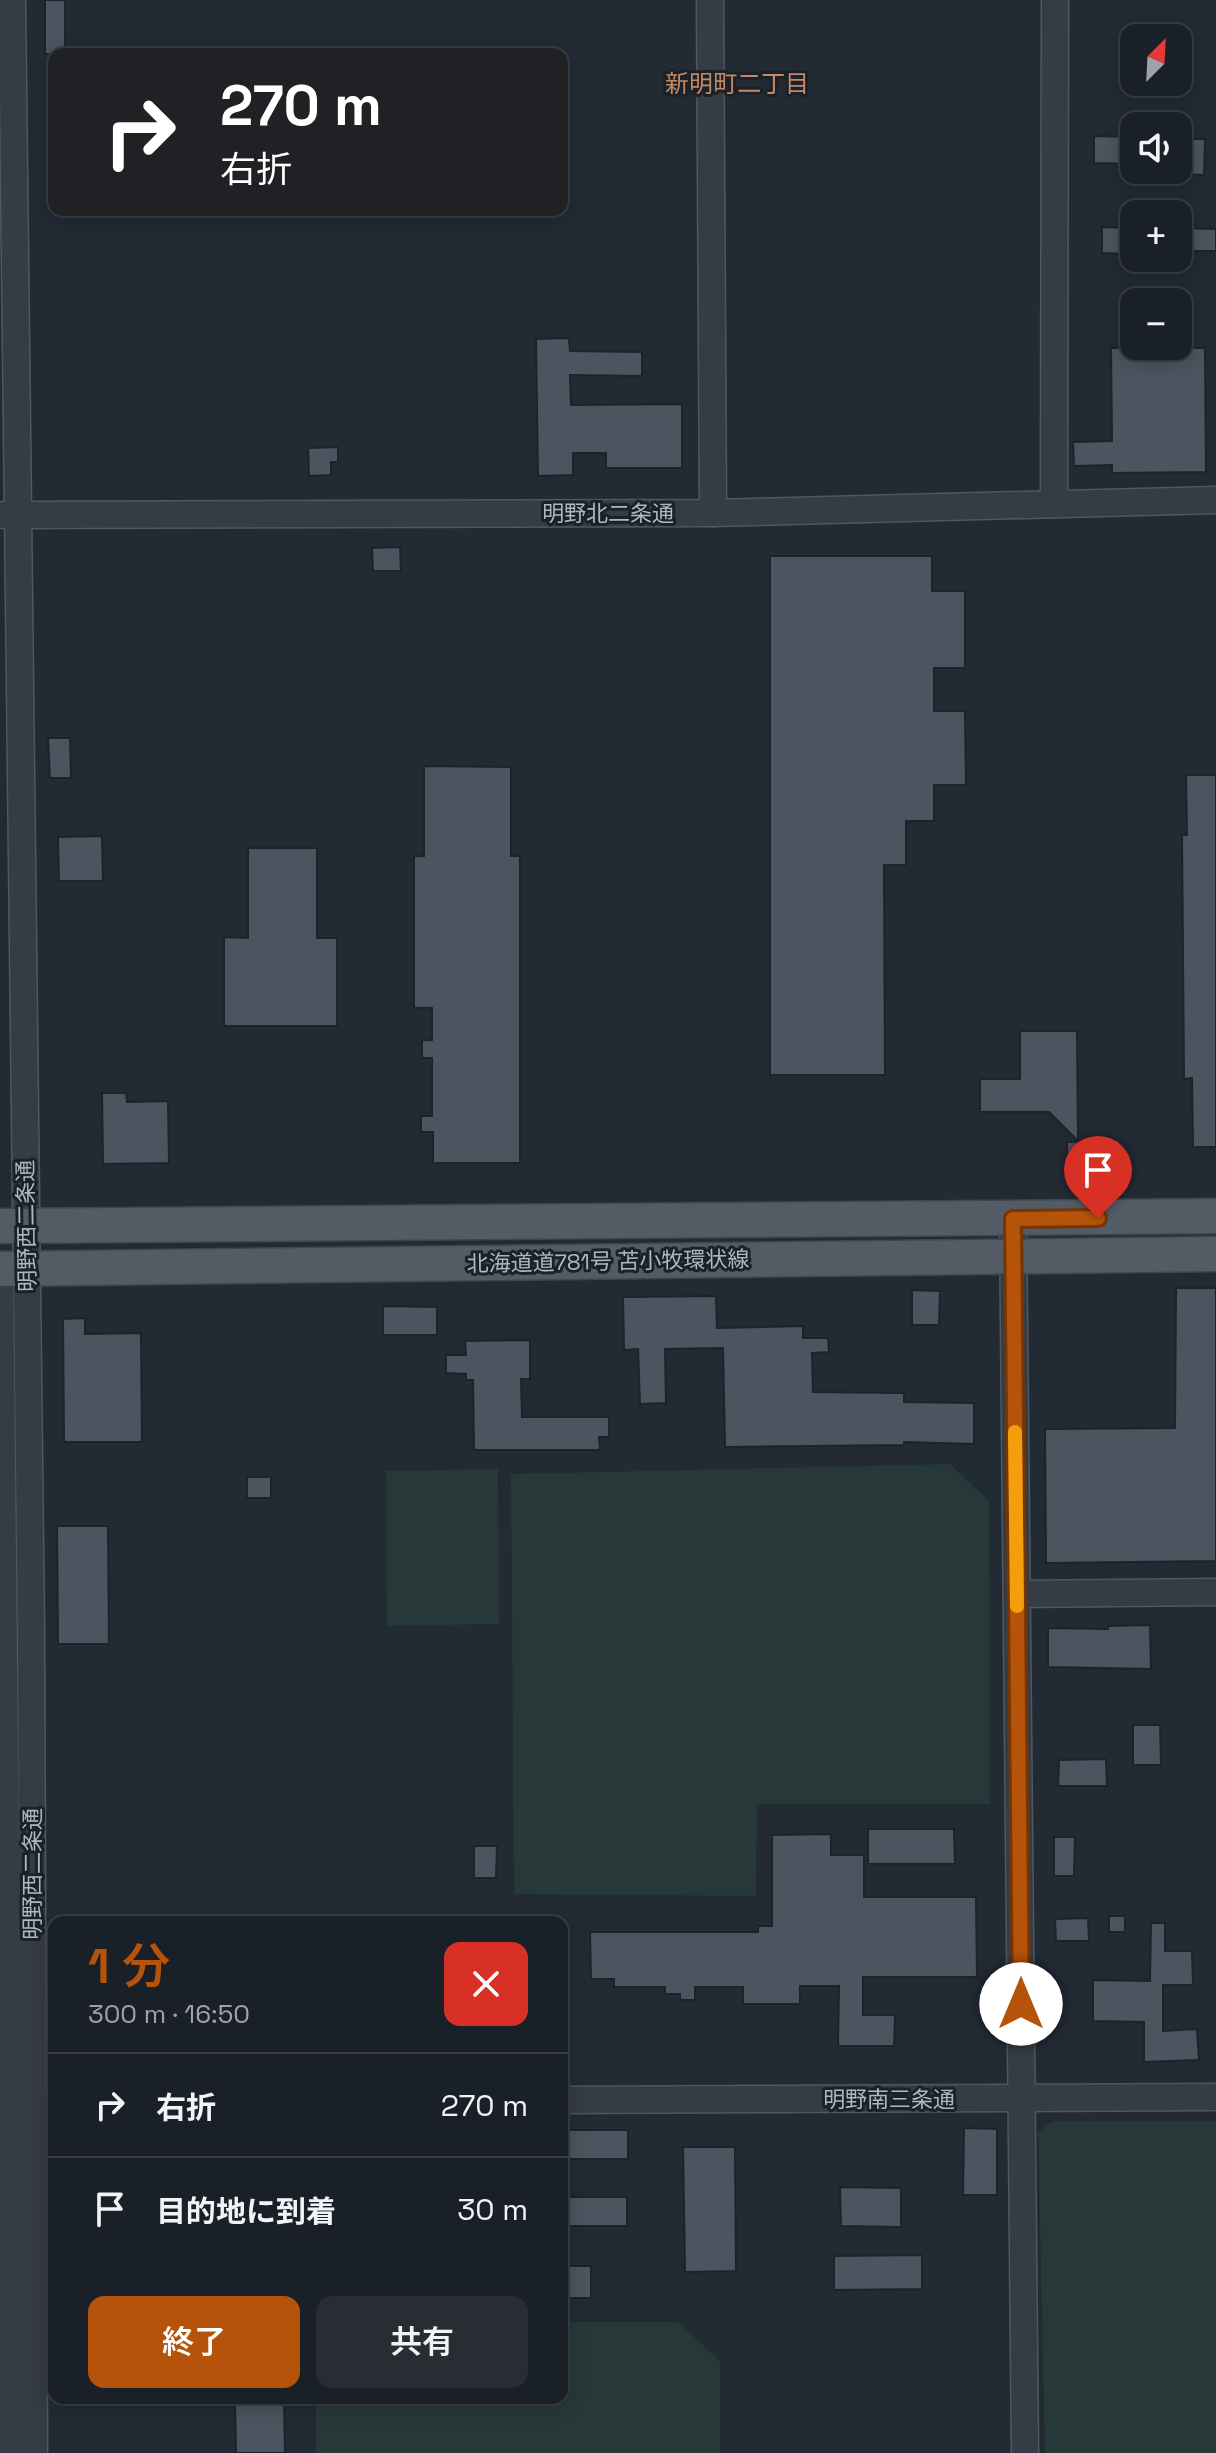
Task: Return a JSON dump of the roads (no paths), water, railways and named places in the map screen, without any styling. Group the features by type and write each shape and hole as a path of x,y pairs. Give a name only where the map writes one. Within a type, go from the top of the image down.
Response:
{"main road":[{"name":"北海道道781号 苫小牧環状線","path":"13,1226 1216,1216"},
{"name":"北海道道781号 苫小牧環状線","path":"7,1268 1216,1254"}],"street":[{"name":"明野西二条通","path":"12,0 9,514 13,1226 7,1268 1,1630 23,2102 34,2453"},
{"path":"710,0 713,513"},
{"path":"1054,504 1055,0"},
{"name":"明野北二条通","path":"9,514 713,513 1216,500"},
{"path":"1013,1219 1025,2453"},
{"name":"明野西二条通","path":"7,1268 31,1630 23,2102 8,2453"},
{"path":"1017,1594 1216,1592"},
{"path":"1,1630 31,1630"},
{"name":"明野南三条通","path":"568,2100 1216,2097"}],"district":[{"name":"新明町二丁目","path":"737,84"}]}
